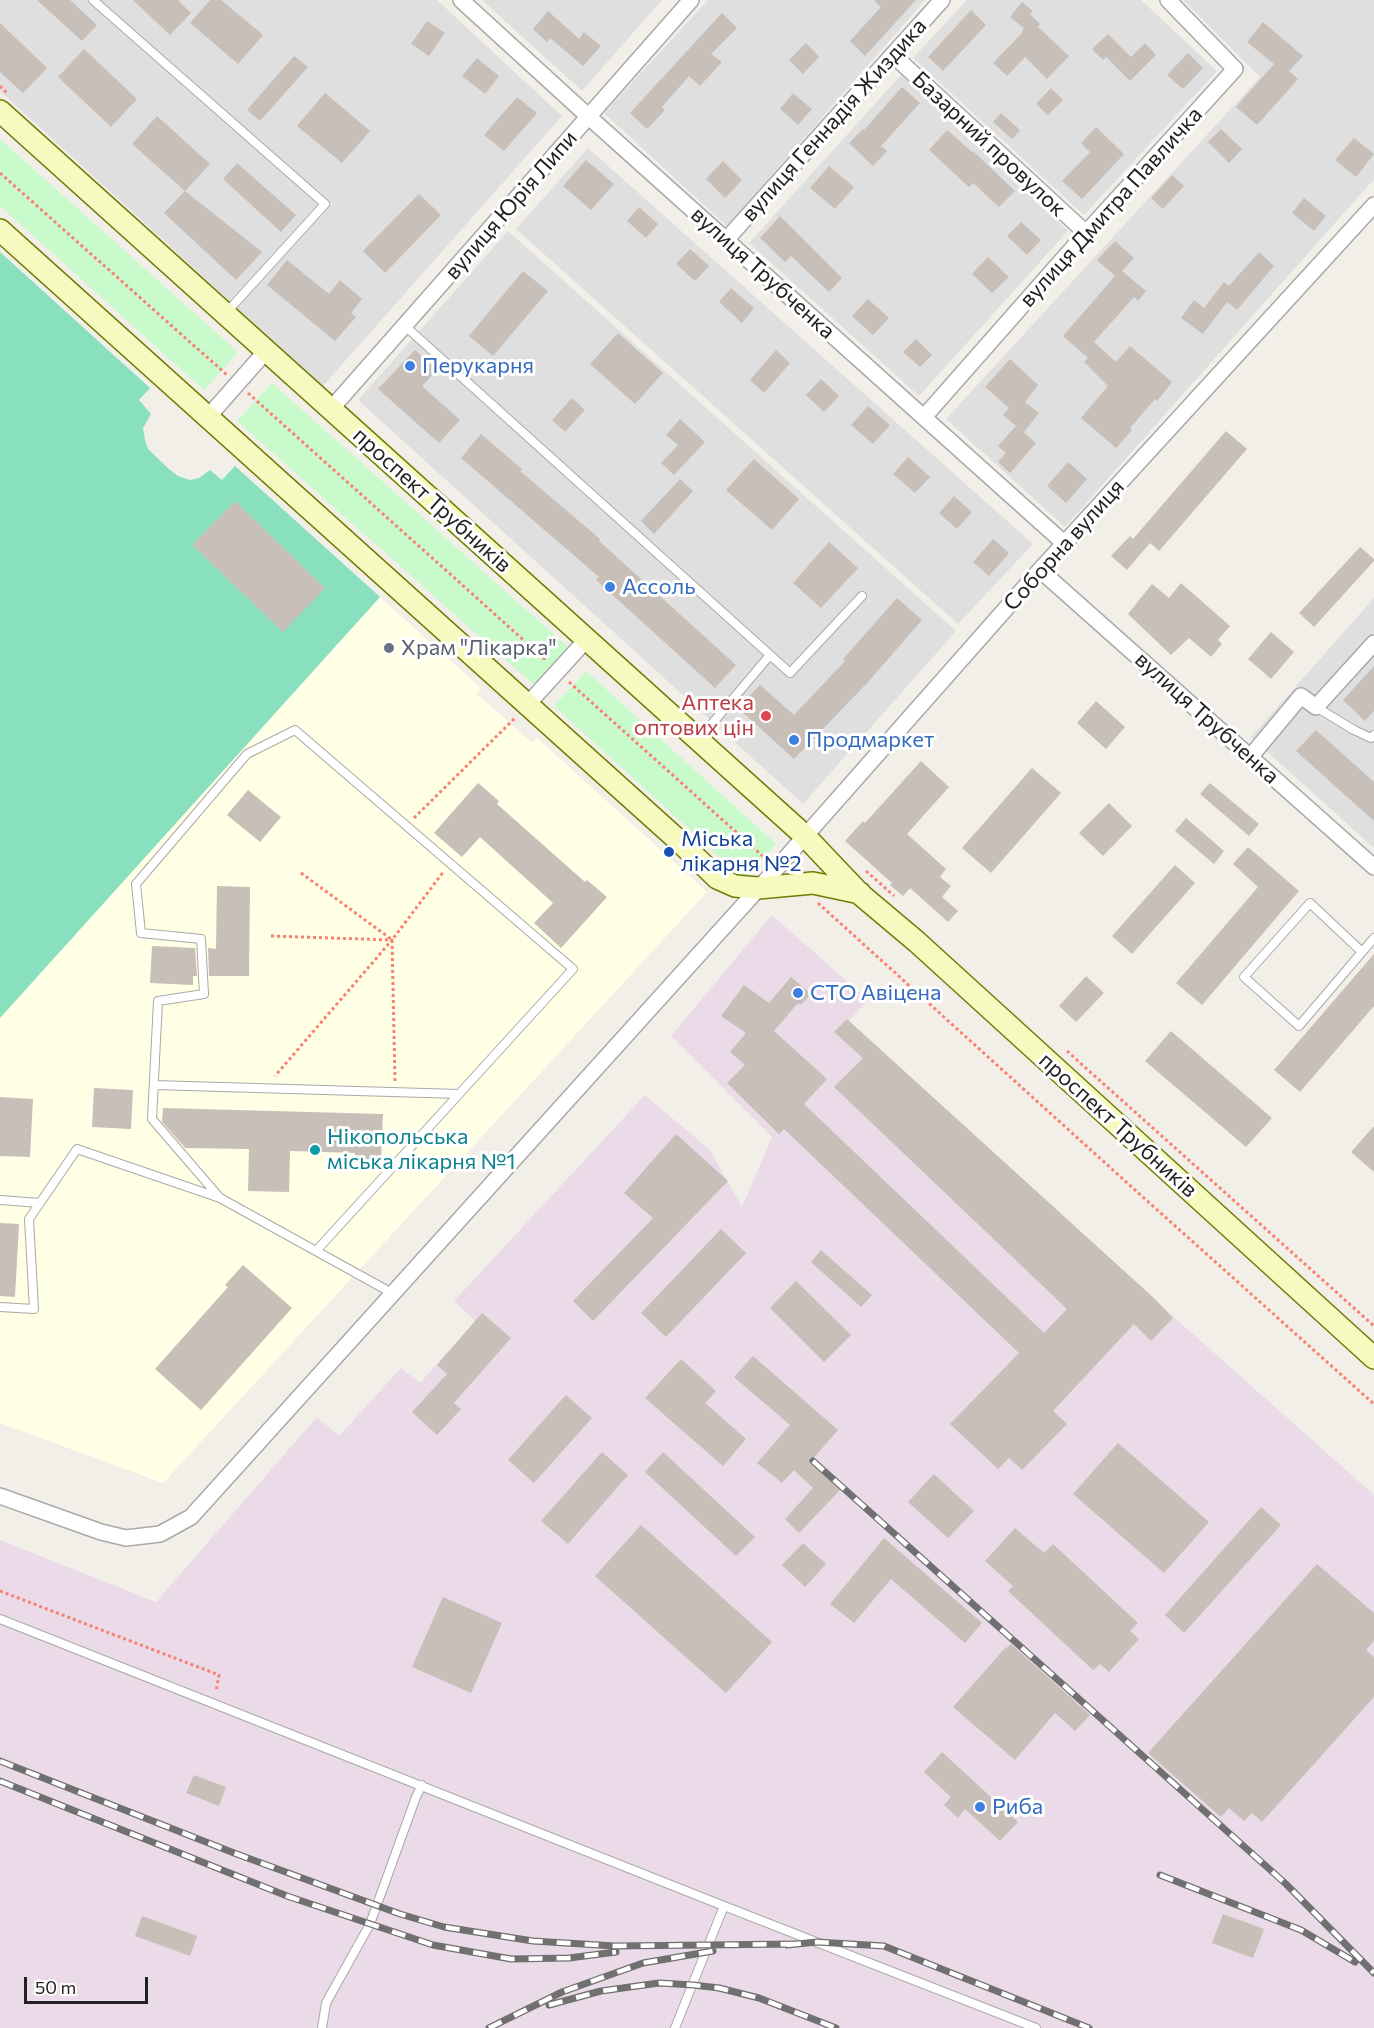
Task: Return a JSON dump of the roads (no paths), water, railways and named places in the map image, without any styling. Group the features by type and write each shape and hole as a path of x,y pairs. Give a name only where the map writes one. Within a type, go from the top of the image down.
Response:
{"main road":[{"name":"проспект Трубників","path":"0,111 804,835 860,894 917,942 1374,1358"},
{"name":"проспект Трубників","path":"0,230 717,878 735,886 758,888 813,883 860,894"}],"street":[{"name":"вулиця Трубченка","path":"461,0 1065,544"},
{"name":"вулиця Юрія Липи","path":"331,409 691,0"},
{"name":"вулиця Геннадія Жиздика","path":"726,240 942,0"},
{"name":"вулиця Дмитра Павличка","path":"924,417 1086,233 1235,69 1168,0"},
{"name":"Базарний провулок","path":"893,55 1086,233"},
{"name":"Соборна вулиця","path":"0,1496 101,1532 126,1538 160,1534 191,1517 777,868 1040,570 1374,205"},
{"path":"208,417 266,351"},
{"name":"вулиця Трубченка","path":"1040,570 1374,867"},
{"path":"527,705 587,639"},
{"path":"1251,756 1301,696 1317,706 1374,643"}],"lane":[{"path":"93,0 325,204 225,314"},
{"path":"405,326 790,673 862,596"},
{"path":"698,740 770,655"},
{"path":"1317,706 1354,730 1373,738"},
{"path":"220,1198 152,1119 158,1001 204,994 201,939 141,933 136,884 247,754 295,730 573,969 316,1251"},
{"path":"1362,952 1310,903 1244,977 1299,1026 1374,938"},
{"path":"154,1085 459,1094"},
{"path":"0,1307 34,1309 29,1219 77,1149 220,1198 392,1293"},
{"path":"0,1200 40,1203"},
{"path":"0,1618 1036,2028"},
{"path":"322,2028 326,2003 370,1924 422,1785"},
{"path":"675,2028 724,1906"}],"railway":[{"path":"813,1461 1286,1884 1374,1973"},
{"path":"0,1761 234,1853 400,1914 444,1927 533,1941 615,1946 795,1944"},
{"path":"0,1781 287,1896 433,1945 511,1959 569,1958 616,1952"},
{"path":"1160,1875 1301,1930 1355,1962"},
{"path":"787,1945 817,1942 884,1946 1089,2028"},
{"path":"489,2028 562,1992 643,1963 713,1951"},
{"path":"549,2005 601,1991 659,1983 693,1985 719,1988 759,1998 836,2028"}],"place":[{"name":"Перукарня","path":"410,366"},
{"name":"Ассоль","path":"610,587"},
{"name":"Храм \"Лікарка\"","path":"389,648"},
{"name":"Аптека оптових цін","path":"766,716"},
{"name":"Продмаркет","path":"794,740"},
{"name":"Міська лікарня №2","path":"669,852"},
{"name":"СТО Авіцена","path":"798,993"},
{"name":"Нікопольська міська лікарня №1","path":"315,1150"},
{"name":"Риба","path":"980,1807"}]}
